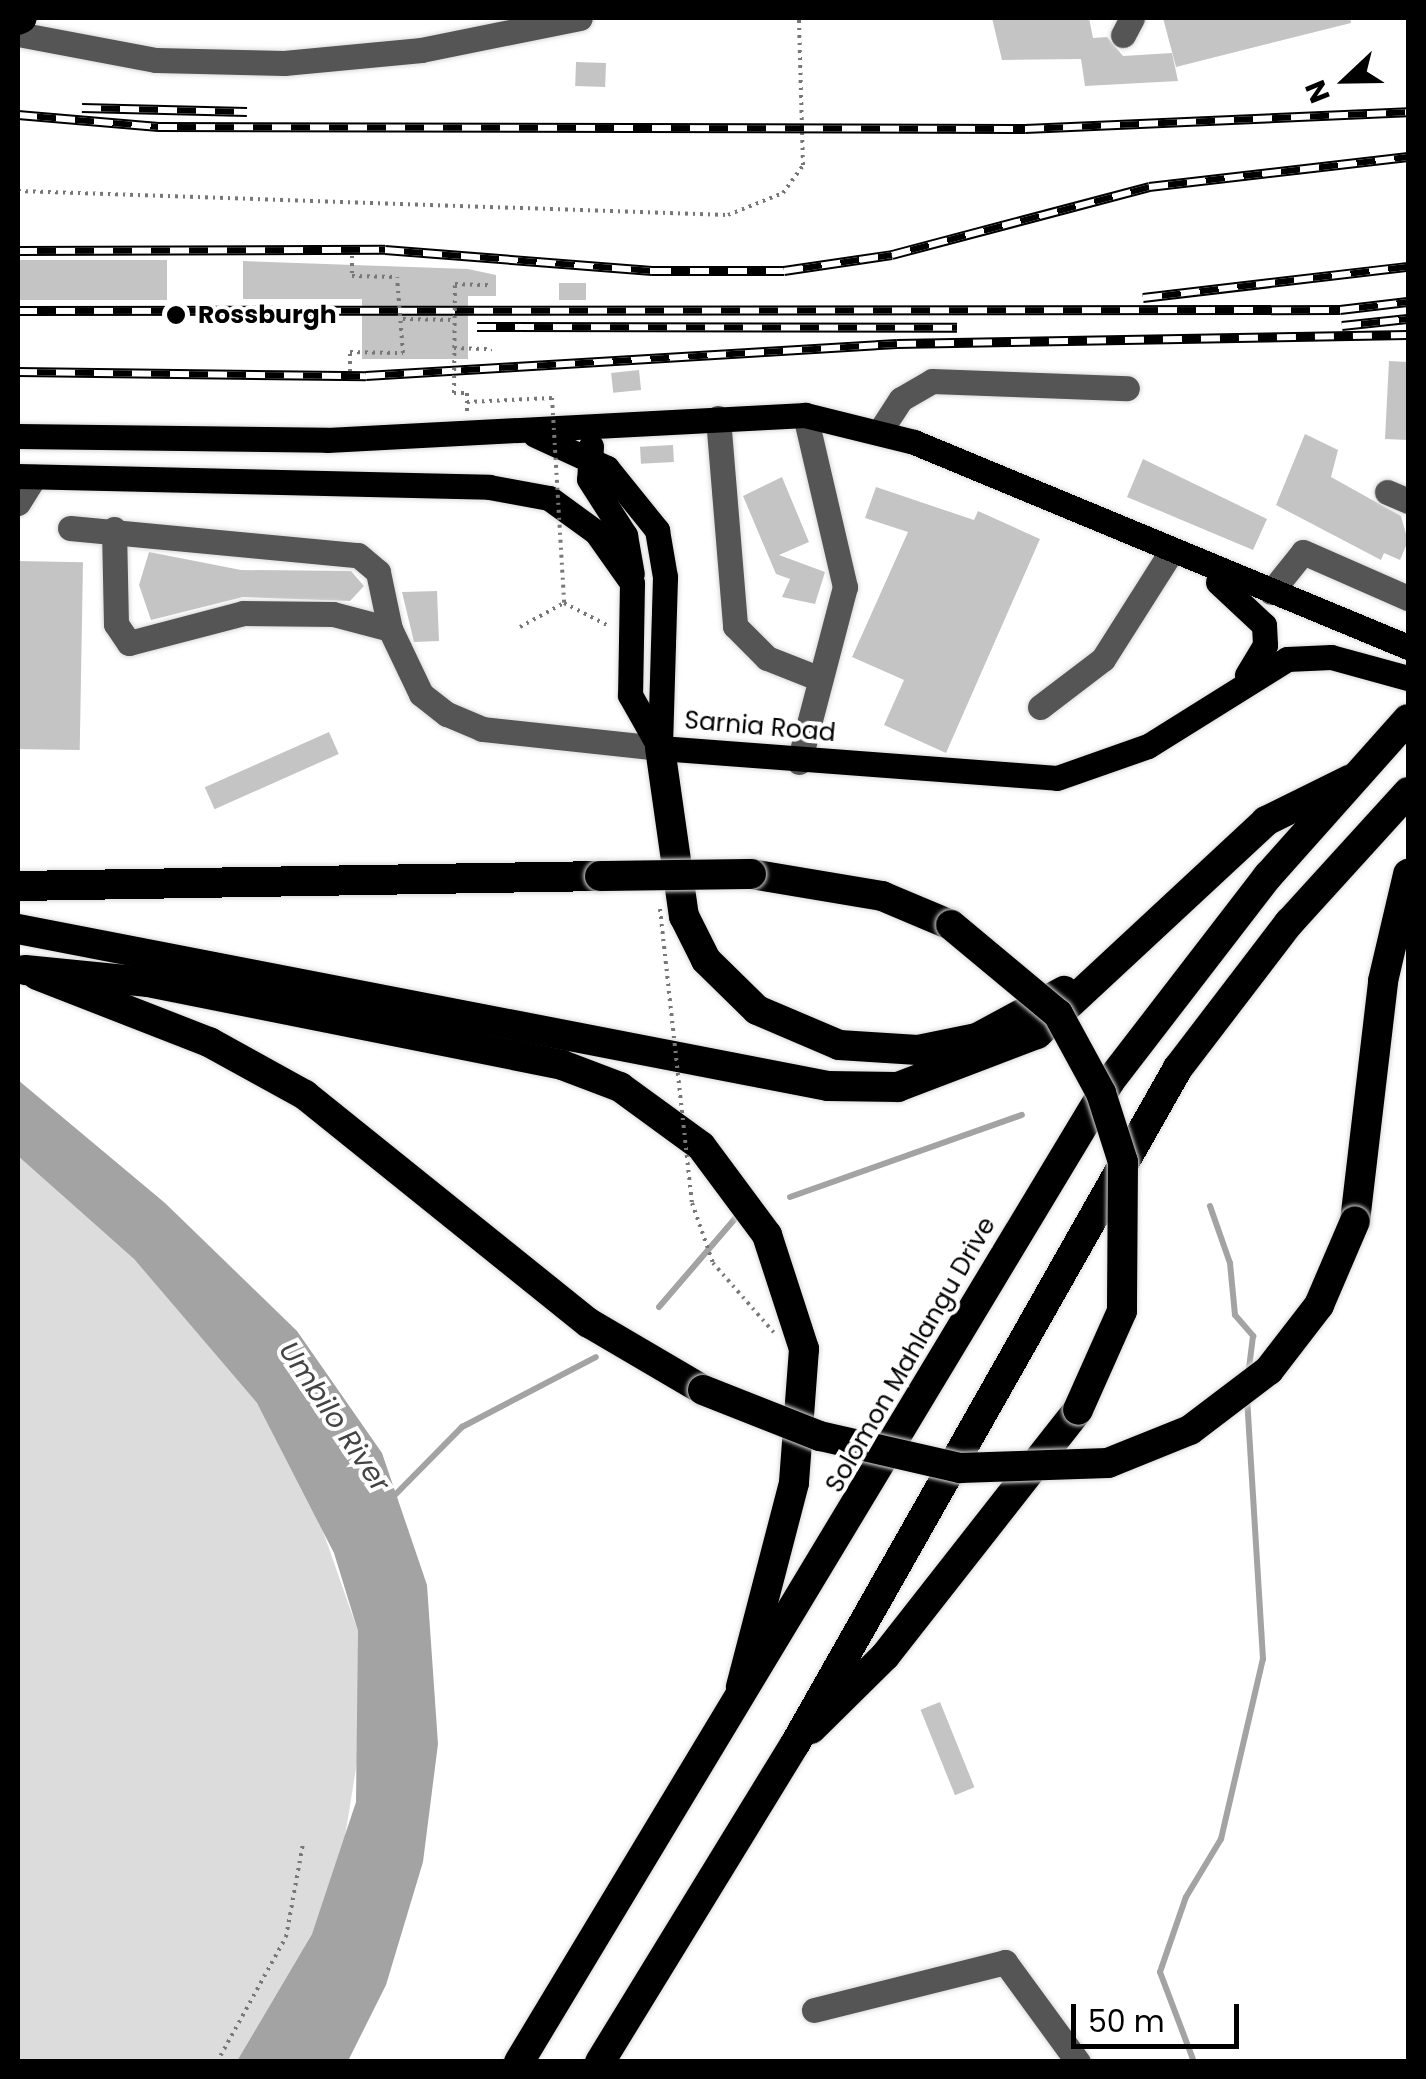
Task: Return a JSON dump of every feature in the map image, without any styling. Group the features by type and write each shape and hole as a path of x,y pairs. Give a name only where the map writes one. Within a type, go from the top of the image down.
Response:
{"highway":[{"name":"Solomon Mahlangu Drive","path":"519,2062 733,1719 1110,1081 1349,780 1408,718"},
{"path":"660,748 684,916 718,974 774,1019 839,1044 937,1048 998,1028 1110,964"},
{"path":"18,929 866,1089 928,1082 1017,1046 1280,810 1349,780"},
{"path":"600,2062 795,1744 1178,1068 1290,923 1408,792"},
{"path":"18,886 751,874 882,896 951,925 1058,1014 1118,1142 1130,1210 1122,1311 1078,1410 885,1656 795,1744"},
{"path":"21,970 192,1034 305,1095 579,1316 703,1390 804,1431 928,1462 1022,1472 1108,1463 1190,1430 1269,1370 1319,1305 1355,1221 1383,981 1408,874"},
{"path":"21,970 131,979 562,1064 620,1087 701,1146 767,1235 804,1349 794,1483 733,1719"}],"main road":[{"path":"18,436 327,440 806,415 880,431 1402,644"},
{"path":"587,455 604,425"},
{"path":"514,430 587,455 637,497 664,552 660,748"},
{"name":"Sarnia Road","path":"587,455 592,486 625,535 632,584 633,712 660,748 799,762 1077,774 1148,746 1243,680 1309,657 1382,668 1408,678"},
{"path":"26,477 510,488 567,508 632,584"},
{"path":"1178,555 1264,625 1261,656 1243,680"}],"street":[{"path":"18,34 156,60 284,64 421,50 580,18"},
{"path":"880,431 901,399 932,381 1127,388"},
{"path":"799,762 844,576 806,415"},
{"path":"718,418 735,626 767,658 820,679"},
{"path":"18,503 26,477"},
{"path":"70,528 114,529 358,555 378,572 390,630 421,694 466,725 660,748"},
{"path":"114,529 116,624 129,643 243,612 333,614 390,630"},
{"path":"1271,592 1303,552 1408,598"},
{"path":"1040,707 1103,659 1178,555"},
{"path":"814,2010 1005,1962 1078,2062"}],"path":[{"path":"18,191 728,216 783,193 803,165 798,18"},
{"path":"350,371 350,352 403,353 397,277 352,276 352,256"},
{"path":"467,393 454,393 455,284 490,284"},
{"path":"403,320 455,320"},
{"path":"454,348 492,349"},
{"path":"467,402 552,398 564,604"},
{"path":"520,627 564,604"},
{"path":"564,604 634,642"},
{"path":"660,909 692,1203 713,1262 777,1336"},
{"path":"217,2062 286,1937 303,1843"}],"shaded area":[{"path":"18,1156 134,1259 257,1403 314,1506 358,1631 363,1725 342,1855 312,1934 237,2061 18,2061"}],"water":[{"name":"Umbilo River","path":"18,1080 165,1203 297,1331 382,1453 427,1585 438,1744 423,1862 386,1985 348,2061 237,2061 312,1934 356,1802 358,1631 334,1553 257,1403 134,1259 18,1156"}],"building":[{"path":"992,18 1089,18 1093,38 1107,37 1123,56 1172,53 1178,81 1085,86 1081,59 1002,60"},
{"path":"1163,18 1350,18 1351,23 1176,67"},
{"path":"576,62 606,63 605,87 575,86"},
{"path":"18,260 167,260 167,300 18,300"},
{"path":"243,261 468,269 496,275 496,296 468,296 468,359 362,359 362,299 243,299"},
{"path":"559,283 586,283 586,300 559,300"},
{"path":"1389,361 1408,362 1408,440 1385,439"},
{"path":"639,370 641,390 613,393 611,373"},
{"path":"1305,434 1338,450 1331,477 1401,516 1408,541 1400,560 1384,553 1381,560 1276,505"},
{"path":"673,445 674,462 641,464 640,447"},
{"path":"1143,459 1267,519 1253,550 1127,497"},
{"path":"782,477 809,542 779,555 825,572 815,604 782,597 790,579 776,574 743,496"},
{"path":"876,487 974,520 978,511 1040,539 946,753 884,725 904,680 852,657 908,532 865,518"},
{"path":"149,552 241,570 351,571 364,586 350,601 243,597 151,620 139,585"},
{"path":"18,561 83,562 80,750 18,749"},
{"path":"437,591 439,641 414,642 402,592"},
{"path":"329,732 339,754 215,809 205,787"},
{"path":"940,1702 974,1787 955,1795 921,1710"}],"waterway":[{"path":"790,1197 1022,1115"},
{"path":"1210,1206 1230,1263 1235,1315 1253,1336 1249,1371"},
{"path":"659,1307 738,1215"},
{"name":"Umbilo River","path":"390,1500 462,1427 596,1357"},
{"path":"1194,2062 1160,1972 1186,1897 1221,1839 1263,1659 1247,1398"}],"railway":[{"path":"82,108 247,112"},
{"path":"18,115 158,127 1025,129 1408,112"},
{"path":"18,251 385,250 652,271 784,271 892,255 1149,187 1408,157"},
{"path":"1143,298 1408,267"},
{"path":"18,311 1340,310 1408,302"},
{"path":"1342,326 1408,319"},
{"path":"477,327 957,328"},
{"path":"18,372 366,376 897,344 1408,335"}],"place":[{"name":"Rossburgh","path":"176,315"}]}
